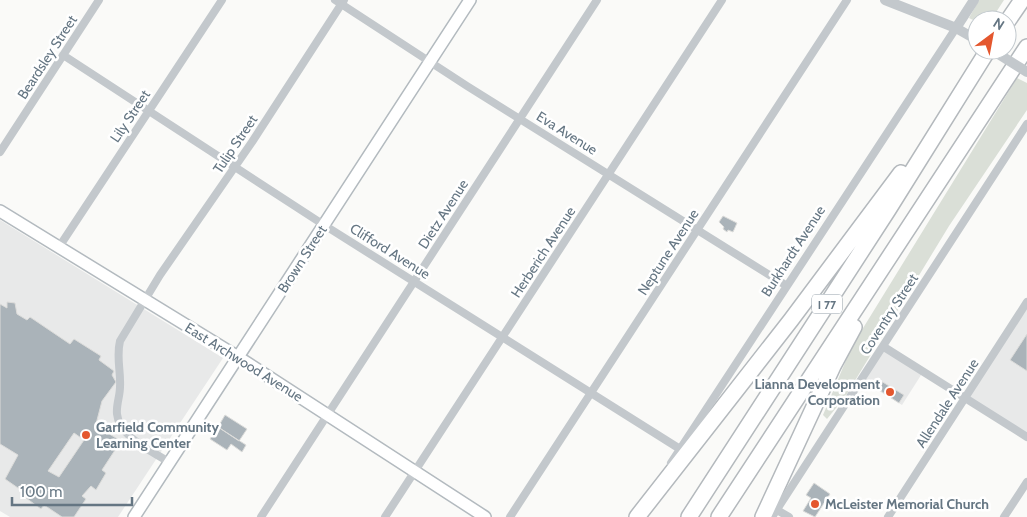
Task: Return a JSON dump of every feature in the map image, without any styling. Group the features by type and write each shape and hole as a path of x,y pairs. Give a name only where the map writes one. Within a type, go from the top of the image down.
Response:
{"highway":[{"name":"I 77","path":"719,517 1027,47"},
{"name":"I 77","path":"690,517 982,60"},
{"path":"637,517 791,320 963,90"},
{"path":"763,517 833,366 900,252 932,193"}],"main road":[{"name":"Brown Street","path":"134,517 470,0"},
{"name":"East Archwood Avenue","path":"0,211 238,357 485,517"}],"street":[{"name":"Beardsley Street","path":"0,152 99,0"},
{"name":"Lily Street","path":"59,247 222,0"},
{"name":"Dietz Avenue","path":"261,517 597,0"},
{"name":"Herberich Avenue","path":"385,517 722,0"},
{"name":"Neptune Avenue","path":"510,517 848,0"},
{"path":"884,0 959,29 967,34"},
{"name":"Burkhardt Avenue","path":"637,517 787,286 959,29 974,0"},
{"name":"Eva Avenue","path":"340,1 430,62 787,286"},
{"name":"Tulip Street","path":"169,462 126,434 119,425 117,414 120,387 117,352 120,341 144,300 234,167 340,1"},
{"name":"Clifford Avenue","path":"64,55 324,225 680,449"},
{"path":"1008,60 1027,72"},
{"name":"Coventry Street","path":"774,513 884,347 1027,124"},
{"name":"Allendale Avenue","path":"888,517 1027,302"},
{"path":"884,347 1027,437"},
{"path":"1004,517 1027,482"},
{"path":"774,513 789,517"}],"shaded area":[{"path":"979,0 1004,0 998,10 973,10"},
{"path":"1017,78 1027,83 1027,110 949,226 845,397 827,419 823,415 852,346"},
{"name":"Garfield Community Learning Center","path":"0,220 223,358 118,517 10,517 0,511"},
{"path":"1027,302 1027,437 965,398"},
{"path":"884,347 923,372 902,405 861,380"}],"building":[{"path":"723,216 737,223 733,232 728,230 727,232 723,229 724,227 719,222"},
{"path":"7,302 15,303 17,314 27,320 30,317 70,344 74,339 101,356 99,360 114,371 112,375 116,382 102,401 96,424 103,430 102,432 105,434 106,432 121,441 102,470 106,473 96,490 91,486 82,496 86,499 74,517 62,517 44,505 41,509 26,498 28,495 5,479 18,455 0,444 0,304 7,308","holes":["74,433 84,440 59,477 48,471"]},
{"path":"1027,334 1027,371 1010,360"},
{"name":"Lianna Development Corporation","path":"881,381 904,395 899,403 876,388"},
{"path":"225,415 247,429 239,441 218,427"},
{"path":"218,427 246,445 242,452 231,444 227,450 210,439"},
{"name":"McLeister Memorial Church","path":"814,483 830,494 815,517 803,511 811,498 806,495"}],"place":[{"name":"Lianna Development Corporation","path":"890,392"},
{"name":"Garfield Community Learning Center","path":"86,435"},
{"name":"McLeister Memorial Church","path":"815,504"}]}
